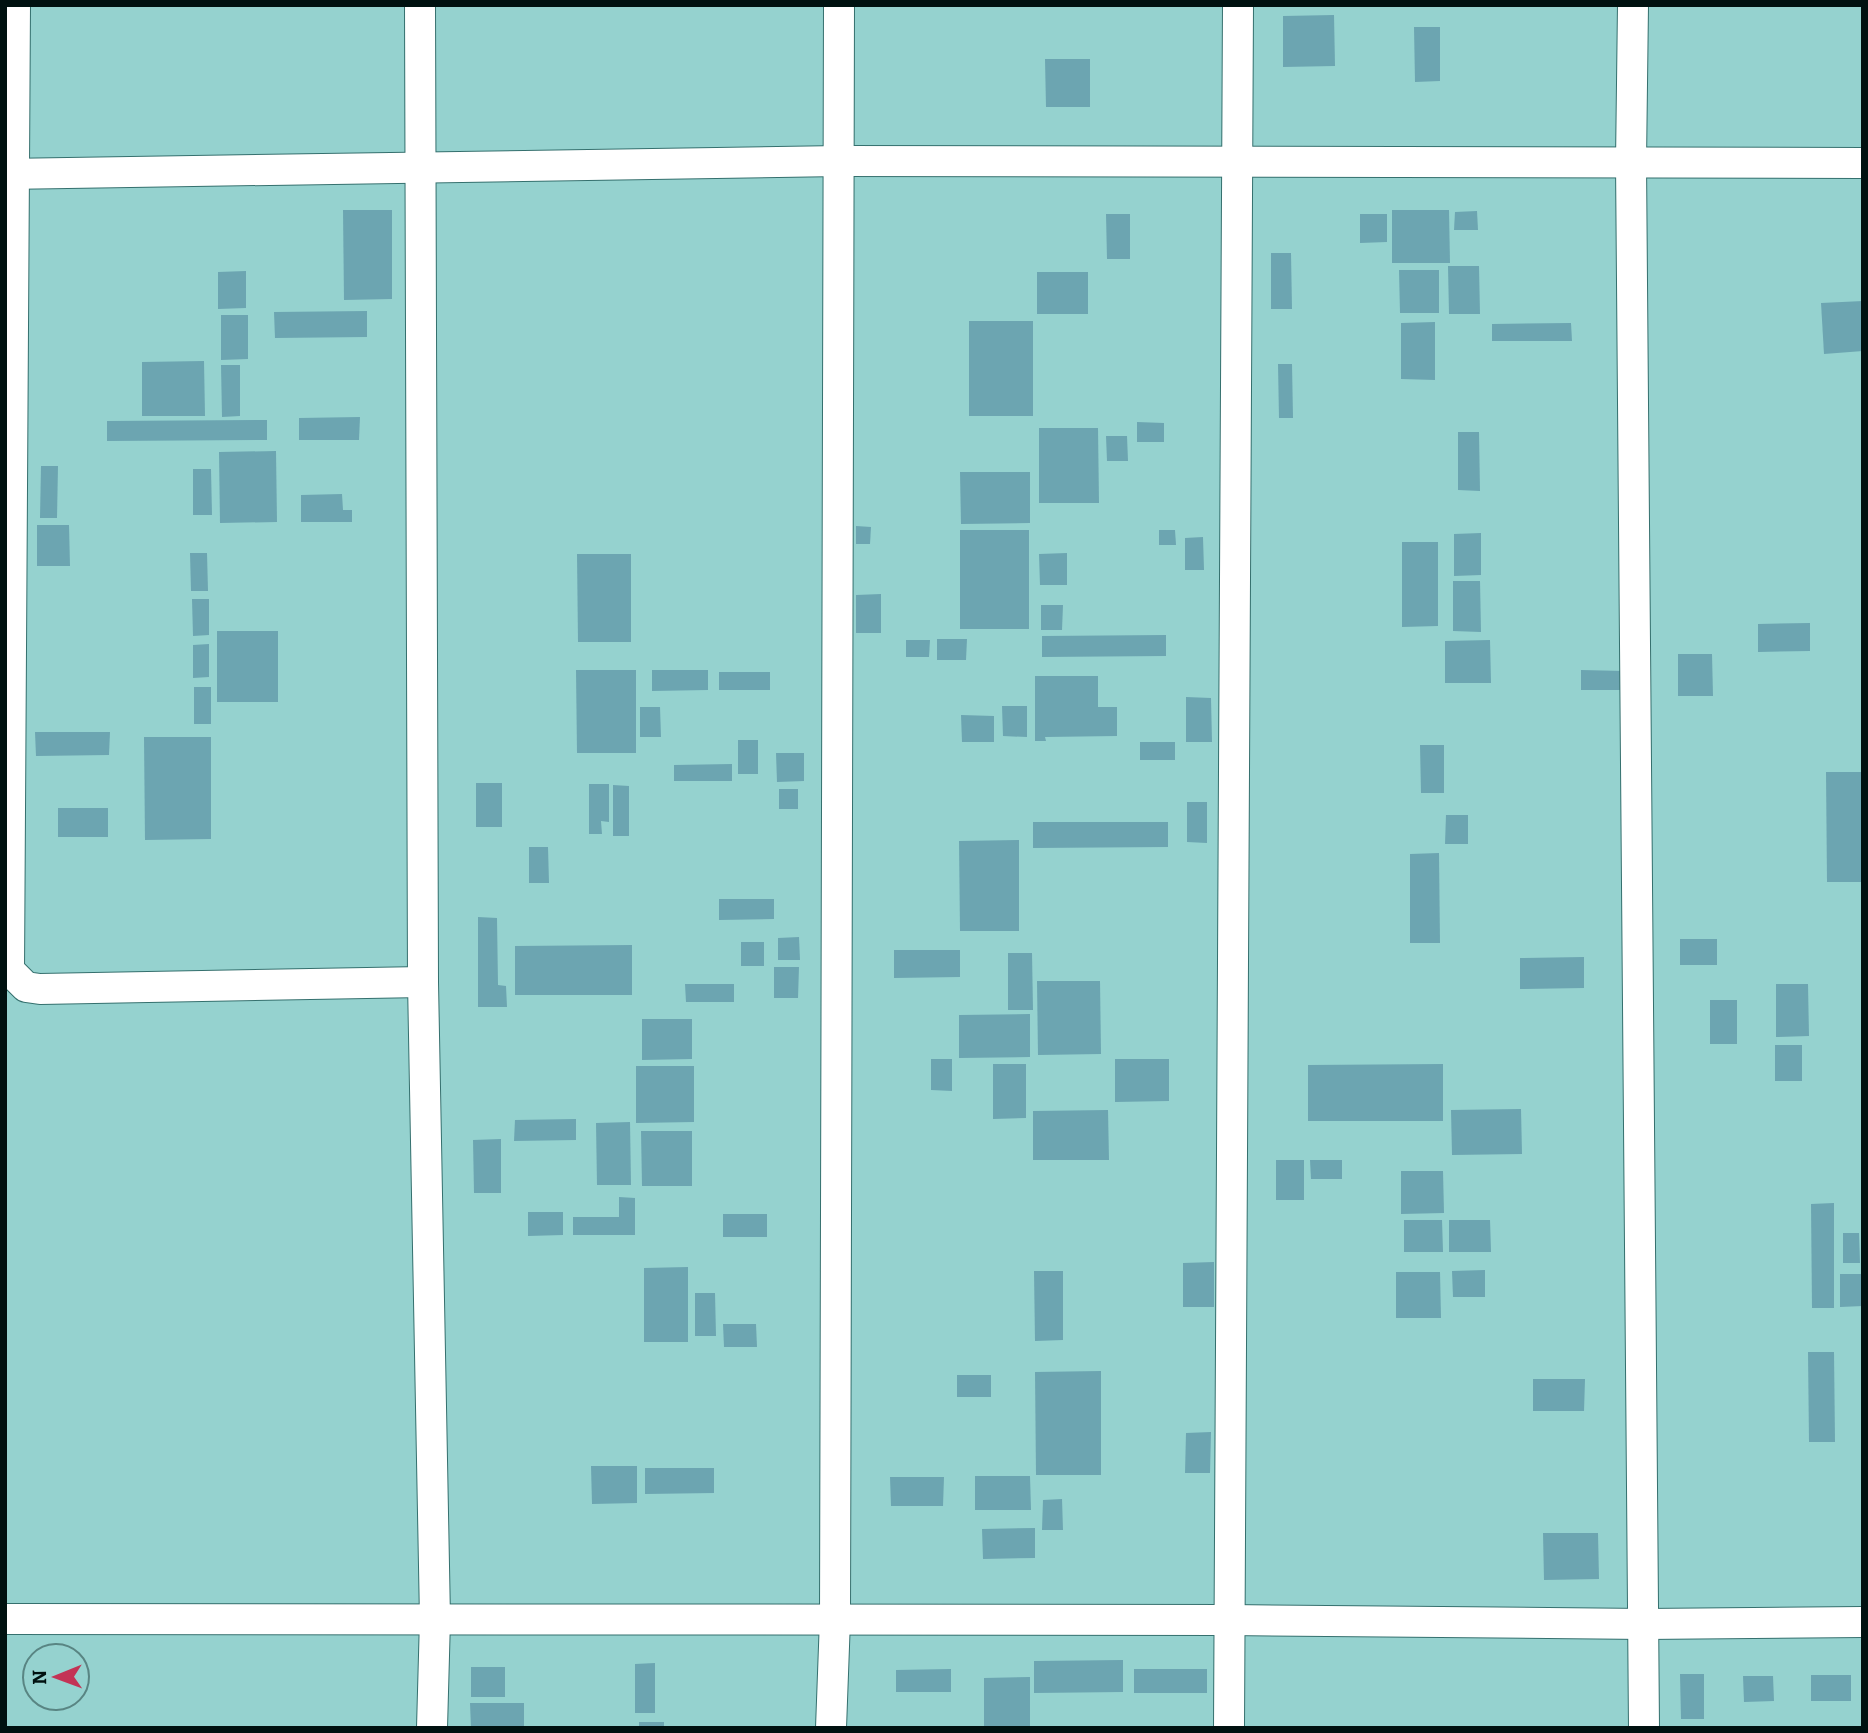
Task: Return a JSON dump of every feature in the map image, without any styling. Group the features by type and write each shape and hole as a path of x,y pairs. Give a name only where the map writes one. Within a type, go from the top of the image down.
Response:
{"street":[{"path":"15,5 10,174 9,970 26,987 40,989 423,982"},
{"path":"420,5 423,982 435,1619 432,1728"},
{"path":"831,1728 835,1619 839,5"},
{"path":"1228,1728 1238,5"},
{"path":"1633,5 1631,162 1644,1728"},
{"path":"10,174 840,161 1863,163"},
{"path":"5,1619 1230,1620 1645,1625 1863,1622"}],"building":[{"path":"1334,15 1335,66 1283,67 1283,16"},
{"path":"1414,27 1440,27 1440,81 1415,82"},
{"path":"1045,59 1090,59 1090,107 1046,107"},
{"path":"343,210 392,210 392,299 344,300"},
{"path":"1392,210 1449,210 1450,263 1392,263"},
{"path":"1477,211 1478,230 1454,230 1455,212"},
{"path":"1106,214 1130,214 1130,259 1107,259"},
{"path":"1360,214 1387,214 1387,242 1360,243"},
{"path":"1271,253 1291,253 1292,309 1271,309"},
{"path":"1448,266 1479,266 1480,314 1449,314"},
{"path":"1399,270 1439,270 1439,313 1400,313"},
{"path":"246,271 246,308 218,309 218,272"},
{"path":"1037,272 1088,272 1088,314 1037,314"},
{"path":"1863,301 1863,351 1824,354 1821,303"},
{"path":"367,311 367,337 275,338 274,312"},
{"path":"221,315 248,315 248,359 221,360"},
{"path":"969,321 1033,321 1033,416 969,416"},
{"path":"1435,322 1435,380 1401,379 1401,323"},
{"path":"1571,323 1572,341 1492,341 1492,324"},
{"path":"204,361 205,416 142,416 142,362"},
{"path":"1278,364 1292,364 1293,418 1279,418"},
{"path":"221,365 240,365 240,416 222,417"},
{"path":"360,417 359,440 299,440 299,418"},
{"path":"267,420 267,440 107,441 107,421"},
{"path":"1137,422 1164,423 1164,442 1137,442"},
{"path":"1039,428 1098,428 1099,503 1039,503"},
{"path":"1458,432 1479,432 1480,491 1458,490"},
{"path":"1106,436 1127,436 1128,461 1107,461"},
{"path":"276,451 277,522 220,523 219,452"},
{"path":"41,466 58,466 57,518 40,518"},
{"path":"193,469 211,469 212,515 193,515"},
{"path":"960,472 1030,472 1030,523 961,524"},
{"path":"342,494 343,510 352,510 352,522 301,522 301,495"},
{"path":"37,525 69,525 70,566 37,566"},
{"path":"856,526 871,527 870,544 856,544"},
{"path":"960,530 1029,530 1029,629 960,629"},
{"path":"1159,530 1175,530 1176,545 1159,545"},
{"path":"1481,533 1481,575 1454,576 1454,534"},
{"path":"1203,537 1204,570 1185,570 1185,538"},
{"path":"1402,542 1438,542 1438,626 1402,627"},
{"path":"190,553 207,553 208,591 191,591"},
{"path":"1067,553 1067,585 1040,585 1039,554"},
{"path":"577,554 631,554 631,642 578,642"},
{"path":"1453,581 1480,581 1481,632 1453,631"},
{"path":"881,594 881,633 856,633 856,595"},
{"path":"192,599 209,599 209,635 193,636"},
{"path":"1041,605 1063,605 1062,630 1041,630"},
{"path":"1810,623 1810,651 1758,652 1758,624"},
{"path":"217,631 278,631 278,702 217,702"},
{"path":"1166,635 1166,656 1042,657 1042,636"},
{"path":"937,639 967,639 966,660 937,660"},
{"path":"906,640 930,640 929,657 906,657"},
{"path":"1490,640 1491,683 1445,683 1445,641"},
{"path":"209,644 209,677 193,678 193,645"},
{"path":"1678,654 1712,654 1713,696 1678,696"},
{"path":"576,670 636,670 636,753 577,753"},
{"path":"652,670 708,670 708,690 652,691"},
{"path":"1581,670 1624,671 1624,690 1581,690"},
{"path":"719,672 770,672 770,690 719,690"},
{"path":"1035,676 1098,676 1098,707 1117,707 1117,736 1045,737 1046,741 1035,741"},
{"path":"194,687 211,687 211,724 194,724"},
{"path":"1186,697 1211,698 1212,742 1186,742"},
{"path":"1002,706 1027,706 1027,737 1003,736"},
{"path":"640,707 660,707 661,737 640,737"},
{"path":"961,715 994,716 994,742 962,742"},
{"path":"35,732 110,732 109,755 36,756"},
{"path":"144,737 211,737 211,839 145,840"},
{"path":"738,740 758,740 758,774 738,774"},
{"path":"1140,742 1175,742 1175,760 1140,760"},
{"path":"1420,745 1444,745 1444,793 1421,793"},
{"path":"776,753 804,753 804,781 777,782"},
{"path":"732,764 732,781 674,781 674,765"},
{"path":"1826,772 1863,772 1863,882 1827,882"},
{"path":"476,783 502,783 502,827 476,827"},
{"path":"589,784 609,784 609,822 601,821 602,834 589,834"},
{"path":"613,785 629,786 629,836 613,836"},
{"path":"779,789 798,789 798,809 779,809"},
{"path":"1187,802 1207,802 1207,843 1187,842"},
{"path":"58,808 108,808 108,837 58,837"},
{"path":"1446,815 1468,815 1468,844 1445,844"},
{"path":"1033,822 1168,822 1168,847 1033,848"},
{"path":"1019,840 1019,931 960,931 959,841"},
{"path":"529,847 548,847 549,883 529,883"},
{"path":"1439,853 1440,943 1410,943 1410,854"},
{"path":"719,899 774,899 774,919 719,920"},
{"path":"478,917 497,918 498,985 506,986 507,1007 478,1007"},
{"path":"799,937 800,960 778,960 778,938"},
{"path":"1680,939 1717,939 1717,965 1680,965"},
{"path":"741,942 764,942 764,966 741,966"},
{"path":"632,945 632,995 515,995 515,946"},
{"path":"894,950 960,950 960,977 894,978"},
{"path":"1008,953 1032,953 1033,1010 1008,1010"},
{"path":"1584,957 1584,988 1520,989 1520,958"},
{"path":"774,967 799,967 798,998 774,998"},
{"path":"1037,981 1100,981 1101,1054 1038,1055"},
{"path":"685,984 734,984 734,1002 686,1002"},
{"path":"1776,984 1808,984 1809,1036 1776,1037"},
{"path":"1710,1000 1737,1000 1737,1044 1710,1044"},
{"path":"1030,1014 1030,1057 959,1058 959,1015"},
{"path":"642,1019 692,1019 692,1059 642,1060"},
{"path":"1775,1045 1802,1045 1802,1081 1775,1081"},
{"path":"931,1059 952,1059 952,1091 931,1090"},
{"path":"1115,1059 1169,1059 1169,1101 1115,1102"},
{"path":"993,1064 1026,1064 1026,1118 993,1119"},
{"path":"1443,1064 1443,1121 1308,1121 1308,1065"},
{"path":"636,1066 694,1066 694,1122 636,1123"},
{"path":"1521,1109 1522,1154 1452,1155 1451,1110"},
{"path":"1108,1110 1109,1160 1033,1160 1033,1111"},
{"path":"576,1119 576,1140 514,1141 515,1120"},
{"path":"630,1122 631,1185 597,1185 596,1123"},
{"path":"641,1131 692,1131 692,1186 642,1186"},
{"path":"501,1139 501,1193 474,1193 473,1140"},
{"path":"1276,1160 1304,1160 1304,1200 1276,1200"},
{"path":"1310,1160 1342,1160 1342,1179 1311,1179"},
{"path":"1401,1171 1443,1171 1444,1213 1401,1214"},
{"path":"619,1197 635,1198 635,1235 573,1235 573,1217 619,1217"},
{"path":"1834,1203 1834,1308 1812,1308 1811,1204"},
{"path":"528,1212 563,1212 563,1235 528,1236"},
{"path":"723,1214 767,1214 767,1237 723,1237"},
{"path":"1404,1220 1442,1220 1443,1252 1404,1252"},
{"path":"1449,1220 1490,1220 1491,1252 1449,1252"},
{"path":"1843,1233 1859,1233 1860,1263 1843,1263"},
{"path":"1214,1262 1214,1307 1183,1307 1183,1263"},
{"path":"688,1267 688,1342 644,1342 644,1268"},
{"path":"1485,1270 1485,1297 1453,1297 1452,1271"},
{"path":"1034,1271 1063,1271 1063,1340 1035,1341"},
{"path":"1396,1272 1440,1272 1441,1318 1396,1318"},
{"path":"1840,1274 1863,1274 1863,1306 1840,1307"},
{"path":"695,1293 715,1293 716,1336 695,1336"},
{"path":"723,1324 756,1324 757,1347 724,1347"},
{"path":"1808,1352 1834,1352 1835,1442 1809,1442"},
{"path":"1101,1371 1101,1475 1036,1475 1035,1372"},
{"path":"957,1375 991,1375 991,1397 957,1397"},
{"path":"1533,1379 1585,1379 1584,1411 1533,1411"},
{"path":"1211,1432 1210,1473 1185,1473 1186,1433"},
{"path":"591,1466 637,1466 637,1503 592,1504"},
{"path":"645,1468 714,1468 714,1493 645,1494"},
{"path":"975,1476 1030,1476 1031,1510 975,1510"},
{"path":"890,1477 944,1477 943,1506 891,1506"},
{"path":"1062,1499 1063,1530 1042,1530 1043,1500"},
{"path":"1035,1528 1035,1558 983,1559 982,1529"},
{"path":"1543,1533 1598,1533 1599,1579 1544,1580"},
{"path":"1123,1660 1123,1692 1034,1693 1034,1661"},
{"path":"655,1663 655,1713 635,1713 635,1664"},
{"path":"471,1667 505,1667 505,1697 471,1697"},
{"path":"951,1669 951,1692 896,1692 896,1670"},
{"path":"1134,1669 1207,1669 1207,1693 1134,1693"},
{"path":"1680,1674 1704,1674 1704,1719 1681,1719"},
{"path":"1811,1675 1851,1675 1851,1701 1811,1701"},
{"path":"1743,1676 1773,1676 1774,1701 1744,1702"},
{"path":"1030,1677 1030,1728 984,1728 984,1678"},
{"path":"470,1703 524,1703 524,1728 471,1728"},
{"path":"639,1722 664,1722 664,1728 639,1728"}]}
